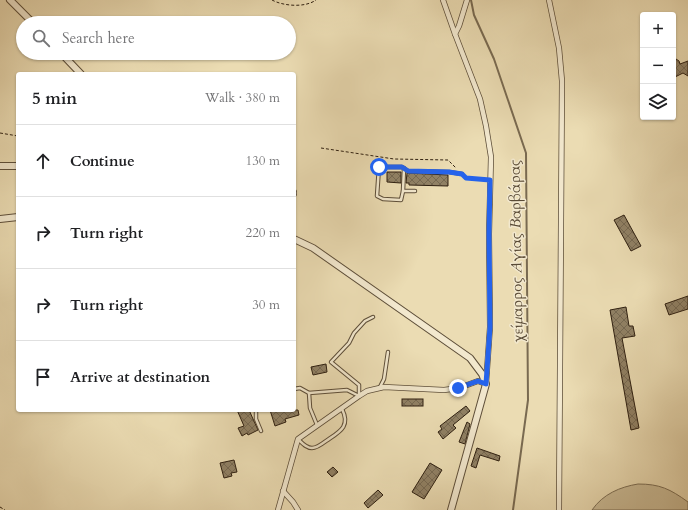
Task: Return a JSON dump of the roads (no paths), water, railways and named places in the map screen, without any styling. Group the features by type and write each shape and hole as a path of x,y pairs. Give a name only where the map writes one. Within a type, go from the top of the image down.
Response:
{"street":[{"path":"10,0 25,16"},
{"path":"444,0 455,34 480,99 491,157 489,234 490,327 486,384 451,510"},
{"path":"455,34 467,0"},
{"path":"548,0 559,48 562,81 559,510"},
{"path":"68,60 79,72"},
{"path":"0,166 16,166"},
{"path":"0,219 16,218"},
{"path":"296,240 313,248 470,358 482,374 486,384"},
{"path":"278,510 298,439 367,391 380,388 444,390 458,388 478,381 486,384"},
{"path":"283,491 298,510"}],"lane":[{"path":"404,168 401,200 383,199 377,196 379,167 402,167 404,168 408,171 449,172 462,174"},
{"path":"403,191 415,191"},
{"path":"296,389 300,388 309,393 347,390 359,396 359,385 331,362 349,343 354,333 365,321 373,317"},
{"path":"380,388 384,379 388,352"},
{"path":"309,393 310,408 317,426"},
{"path":"298,439 306,446 311,448 317,447 342,430 346,420 342,408"},
{"path":"256,412 256,419 261,431"}],"waterway":[{"name":"χείμαρρος Αγίας Βαρβάρας","path":"471,0 474,15 494,59 526,153 528,400 513,510"}]}
